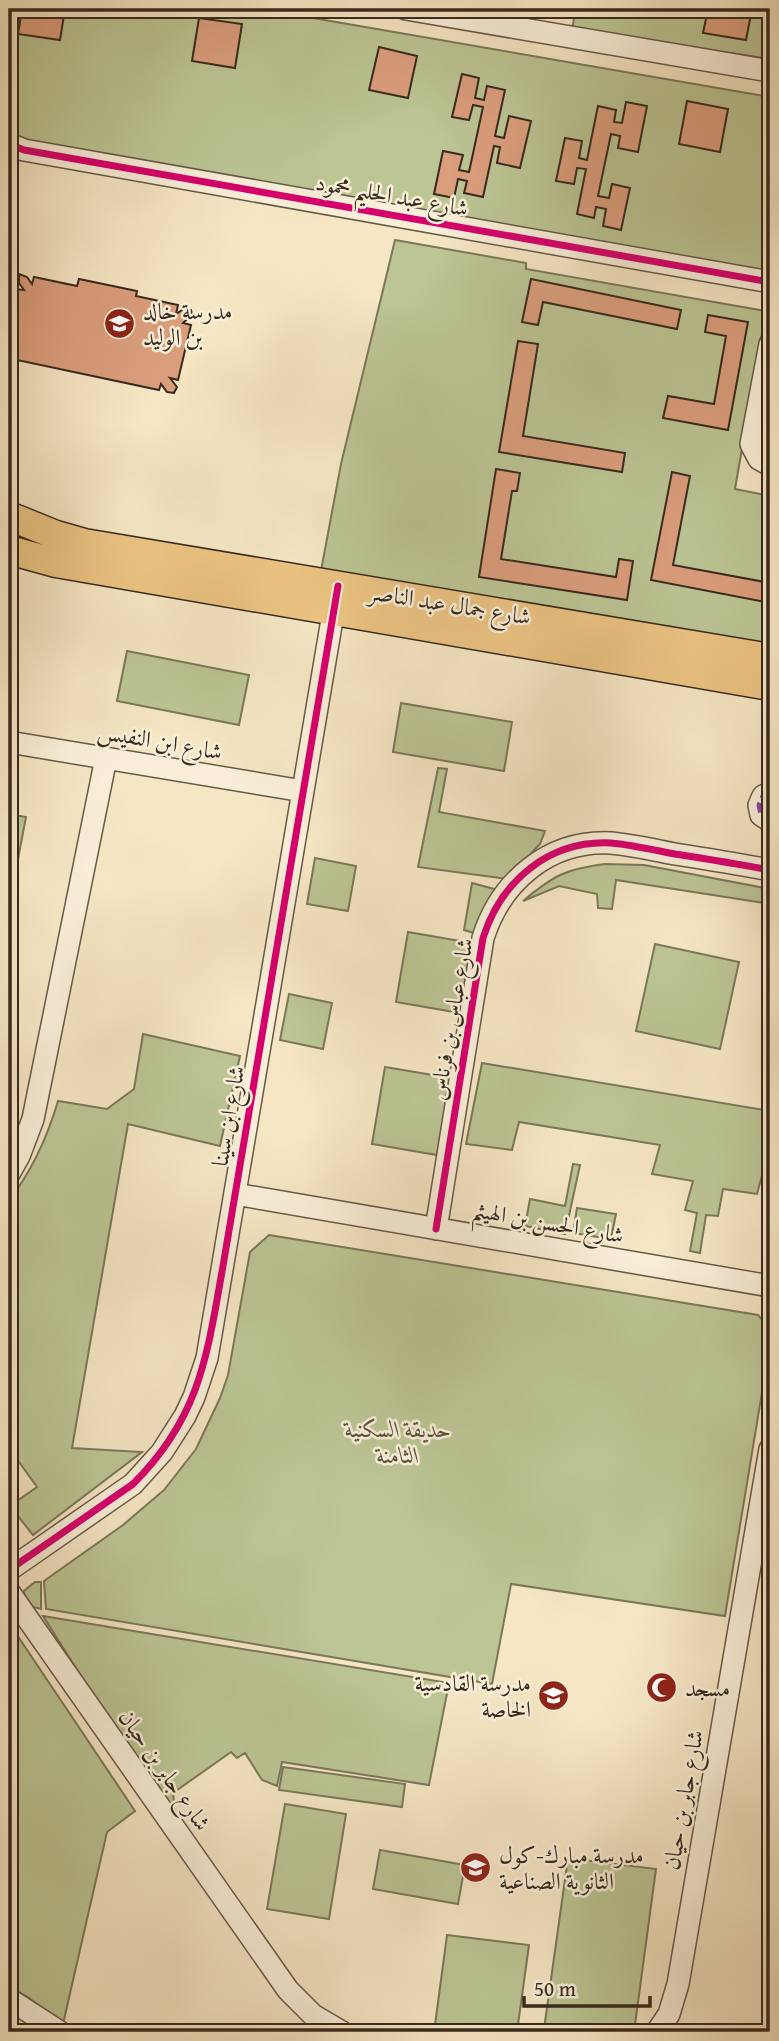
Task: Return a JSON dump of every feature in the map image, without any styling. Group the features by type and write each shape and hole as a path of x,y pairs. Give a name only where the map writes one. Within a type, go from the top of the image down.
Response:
{"main road":[{"name":"شارع جمال عبد الناصر","path":"9,516 47,532 84,542 336,598 770,686"},
{"name":"شارع جمال عبد الناصر","path":"9,550 56,563 336,598 770,659"}],"street":[{"path":"406,9 770,71"},
{"name":"شارع عبد الحليم محمود","path":"9,144 38,152 770,282"},
{"path":"770,344 751,444 759,459 770,465"},
{"name":"شارع ابن سينا","path":"9,1570 133,1484 162,1452 194,1397 206,1358 336,598"},
{"name":"شارع ابن النفيس","path":"9,742 303,791"},
{"path":"9,1174 33,1119 106,758"},
{"path":"770,793 763,796 759,805 761,815 770,821"},
{"name":"شارع عباس بن فرناس","path":"436,1229 483,938 495,908 514,882 532,866 552,855 566,849 597,843 770,870"},
{"name":"شارع الحسن بن الهيثم","path":"234,1194 770,1286"},
{"name":"شارع جابر بن حيان","path":"657,2032 668,2014 678,1984 770,1449"},
{"name":"شارع جابر بن حيان","path":"9,1592 288,1990 313,2015 342,2032"},
{"path":"9,1999 60,2032"}],"green space":[{"path":"9,9 261,9 770,97 770,276 9,140"},
{"path":"576,9 770,9 770,59 572,29"},
{"path":"395,240 526,263 526,269 766,311 735,489 770,496 770,651 320,576 341,464"},
{"path":"127,651 249,675 239,725 117,701"},
{"path":"401,703 512,722 504,771 393,752"},
{"path":"438,768 447,769 439,812 545,831 540,844 507,879 418,867"},
{"path":"9,814 26,817 15,875 9,874"},
{"path":"315,858 356,866 348,911 307,904"},
{"path":"605,864 644,865 770,889 770,904 616,880 612,909 598,908 597,894 559,886 523,901 560,875"},
{"path":"472,883 498,890 474,933 464,930"},
{"path":"408,932 472,943 460,1013 396,1002"},
{"path":"655,944 739,962 720,1049 636,1031"},
{"path":"289,994 332,1003 323,1049 280,1040"},
{"path":"143,1034 240,1056 220,1146 128,1124 72,1448 142,1452 33,1535 10,1506 37,1487 9,1448 9,1200 38,1153 58,1101 107,1109 134,1089"},
{"path":"482,1063 770,1111 770,1164 765,1164 757,1194 723,1189 718,1216 706,1215 700,1253 690,1251 697,1213 685,1210 693,1181 652,1174 660,1145 519,1122 512,1150 466,1144"},
{"path":"385,1067 451,1078 437,1155 372,1144"},
{"path":"573,1164 580,1165 565,1234 525,1226 530,1199 565,1206"},
{"path":"577,1208 616,1214 611,1239 573,1233"},
{"name":"حديقة السكنية الثامنة","path":"269,1235 758,1315 770,1329 770,1344 725,1616 511,1584 492,1684 46,1609 44,1581 123,1525 164,1490 196,1449 228,1375 250,1252"},
{"path":"35,1582 41,1582 41,1609 29,1606 25,1599 24,1591"},
{"path":"43,1616 449,1683 429,1785 282,1762 277,1786 262,1780 245,1753 237,1758 231,1752 173,1793 174,1802 165,1809"},
{"path":"9,1623 135,1811 107,1832 63,2024 9,1986"},
{"path":"283,1767 405,1784 402,1807 279,1790"},
{"path":"285,1804 346,1814 329,1919 267,1909"},
{"path":"380,1850 465,1865 458,1904 373,1889"},
{"path":"568,1858 656,1869 634,2032 544,2029"},
{"path":"447,1935 529,1945 517,2032 434,2032"}],"building":[{"path":"22,9 65,9 60,40 18,34"},
{"path":"708,9 752,9 746,40 703,33"},
{"path":"199,18 242,24 235,68 192,61"},
{"path":"379,47 417,56 408,98 369,90"},
{"path":"462,74 479,78 475,98 484,100 487,86 505,90 495,136 504,138 509,116 531,121 520,168 497,163 500,147 494,146 483,197 464,193 467,181 458,179 454,198 434,194 443,151 463,155 459,170 469,172 483,107 473,105 469,120 452,117"},
{"path":"687,101 728,109 720,152 679,144"},
{"path":"626,102 647,106 638,152 618,148 620,136 611,134 598,196 609,198 612,184 630,188 621,230 603,226 606,209 596,207 594,218 577,214 586,169 577,168 574,184 556,181 565,138 582,141 579,158 587,160 598,106 616,110 614,122 622,123"},
{"path":"19,274 27,277 32,284 34,277 77,286 79,279 137,291 136,296 178,305 176,314 185,308 191,310 192,315 183,323 191,325 178,380 170,378 177,387 174,393 167,392 161,384 159,390 17,360 18,354 9,357 9,348 12,347 9,346 9,321 15,289 24,290 19,283"},
{"path":"531,279 681,310 677,329 543,302 538,325 522,322"},
{"path":"708,315 748,322 728,430 663,418 668,396 714,404 726,336 705,332"},
{"path":"518,341 538,344 523,436 625,453 622,472 499,452"},
{"path":"496,469 520,473 517,491 512,491 501,559 616,577 619,559 633,561 627,600 479,577"},
{"path":"672,472 690,476 673,565 770,583 770,603 651,580"}],"marked path":[{"path":"770,793 763,796 759,805 761,815 770,821"}],"cycle path":[{"path":"9,144 24,150 770,282"},
{"path":"9,1570 133,1484 174,1434 198,1383 212,1328 223,1266 338,586"},
{"path":"436,1229 483,938 491,917 515,882 530,868 548,857 588,844 627,845 770,870"}],"place":[{"name":"مدرسة خالد بن الوليد","path":"120,324"},
{"name":"مسجد","path":"662,1688"},
{"name":"مدرسة القادسية الخاصة","path":"554,1696"},
{"name":"مدرسة مبارك-كول الثانوية الصناعية","path":"476,1868"}]}
